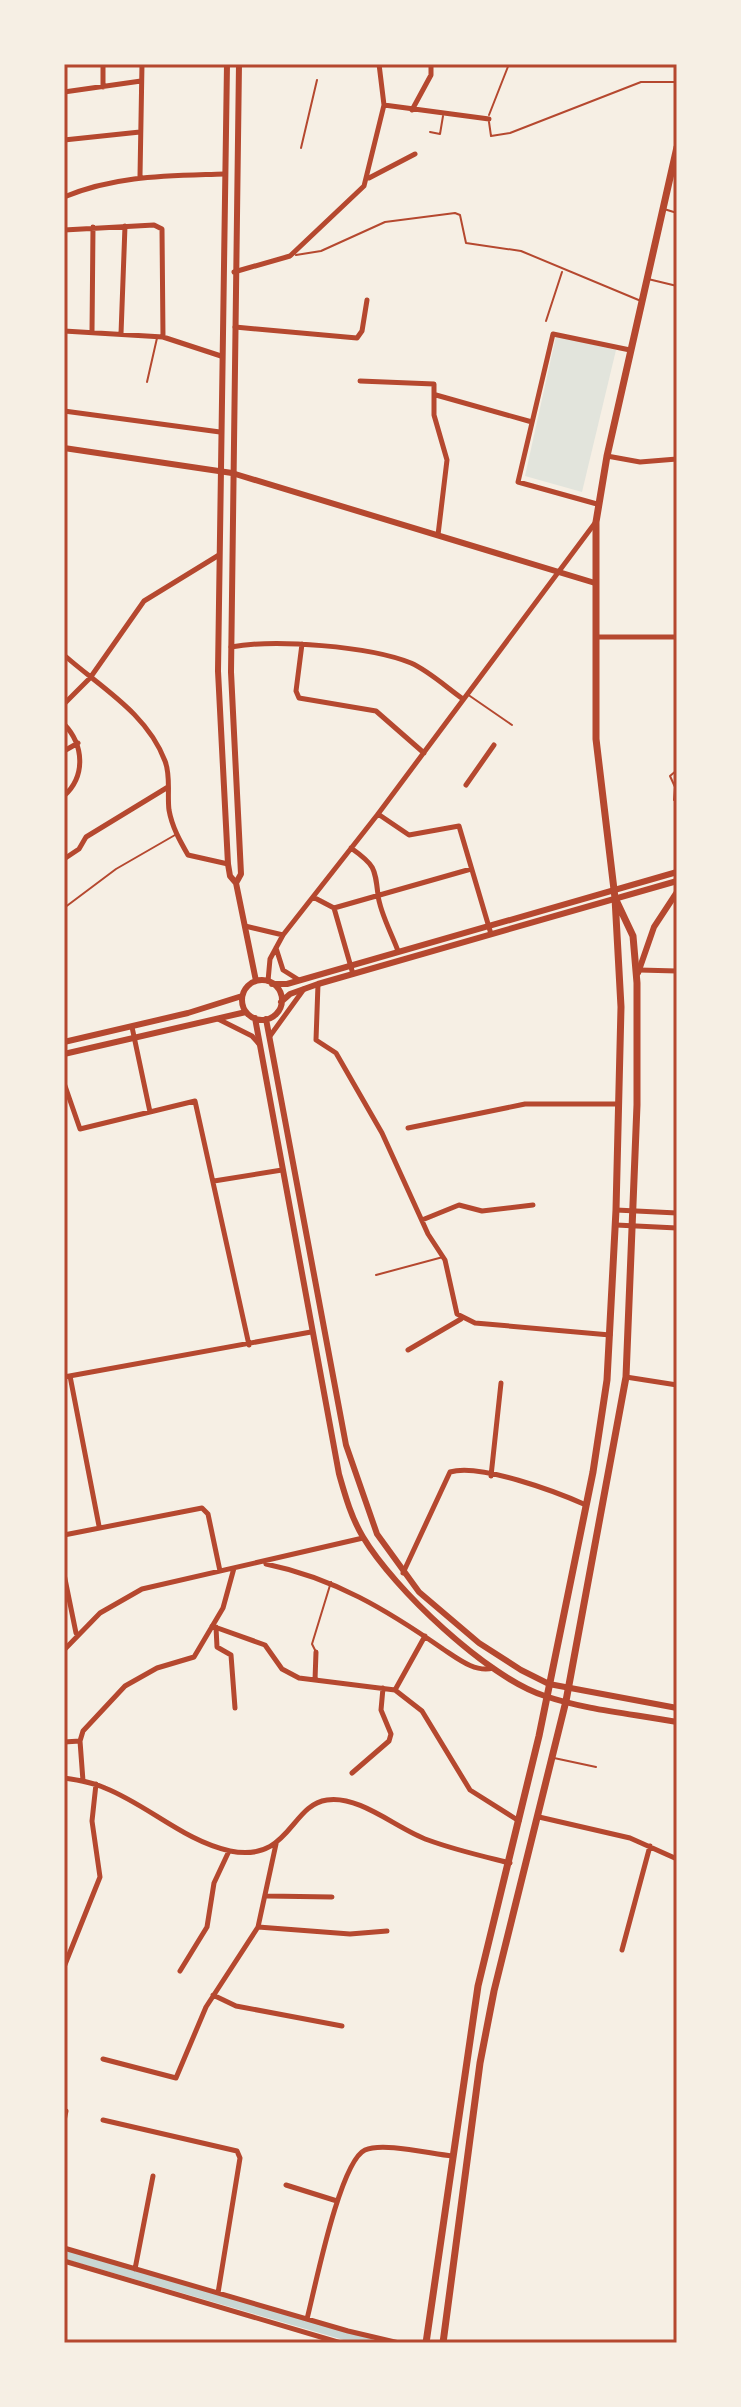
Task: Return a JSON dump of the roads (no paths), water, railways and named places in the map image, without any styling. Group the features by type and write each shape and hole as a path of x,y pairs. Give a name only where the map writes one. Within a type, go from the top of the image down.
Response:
{"main road":[{"path":"227,64 218,648 228,864 230,876 236,883 256,981"},
{"path":"236,883 241,874 231,647 231,548 239,64"},
{"path":"426,2343 465,2061 483,1958 510,1863 547,1697 593,1472 611,1335 620,1104 621,983 615,894 596,739 597,504 677,147"},
{"path":"224,174 236,174"},
{"path":"223,271 234,272"},
{"path":"221,356 233,361"},
{"path":"64,448 232,473 595,583"},
{"path":"219,555 231,548"},
{"path":"218,648 231,647"},
{"path":"677,872 615,894 491,934 290,994 281,1002 276,1013 266,1019 255,1018 246,1012 242,996 247,987 256,981 299,980 489,925 615,894 677,881"},
{"path":"638,977 654,927 677,892"},
{"path":"443,2343 480,2063 494,1991 566,1701 610,1477 626,1377 637,1105 638,977 633,936 615,894"},
{"path":"621,983 638,977"},
{"path":"270,982 279,991 281,1002"},
{"path":"64,1042 132,1027 242,996"},
{"path":"64,1054 246,1012"},
{"path":"255,1018 330,1426 348,1505 363,1538 410,1596 493,1668 547,1697 677,1722"},
{"path":"266,1019 342,1423 357,1487 377,1534 419,1592 479,1643 549,1684 677,1708"},
{"path":"620,1104 637,1105"},
{"path":"274,1125 285,1122"},
{"path":"282,1170 293,1168"},
{"path":"298,1261 311,1259"},
{"path":"311,1332 325,1330"},
{"path":"611,1335 628,1338"},
{"path":"330,1426 342,1423"},
{"path":"593,1472 610,1477"},
{"path":"363,1538 377,1534"},
{"path":"510,1863 527,1867"},
{"path":"465,2061 480,2063"}],"street":[{"path":"103,64 103,87"},
{"path":"140,176 142,64"},
{"path":"234,272 290,256 364,186 384,105 379,64"},
{"path":"412,110 431,75 431,64"},
{"path":"64,92 141,81"},
{"path":"384,105 489,119"},
{"path":"64,140 140,132"},
{"path":"368,178 415,154"},
{"path":"64,197 96,184 140,176 224,174"},
{"path":"64,230 154,225 163,233 160,337"},
{"path":"121,334 125,226"},
{"path":"92,332 93,227"},
{"path":"233,327 357,338 362,331 367,300"},
{"path":"64,331 160,337 221,356"},
{"path":"597,504 518,482 553,334 630,350"},
{"path":"360,381 434,384 434,415 447,460 438,535"},
{"path":"436,395 532,422"},
{"path":"64,411 220,432"},
{"path":"607,456 640,462 677,459"},
{"path":"270,982 268,965 283,935 378,814 596,522"},
{"path":"64,704 90,678 144,601 219,555"},
{"path":"595,637 677,637"},
{"path":"231,647 268,641 302,644 411,663 464,696"},
{"path":"302,644 296,691 299,698 376,711 424,753"},
{"path":"64,655 131,709 140,721 166,763 176,835 188,855 228,864"},
{"path":"64,724 78,743 79,776 64,796"},
{"path":"64,751 78,743"},
{"path":"466,785 494,745"},
{"path":"64,859 79,849 86,837 168,787"},
{"path":"378,814 409,835 459,826 491,934"},
{"path":"351,848 373,866 378,877 378,896 398,951"},
{"path":"313,897 334,908 471,869"},
{"path":"334,908 353,974"},
{"path":"245,926 283,935"},
{"path":"276,945 277,961 283,970 299,980"},
{"path":"638,977 677,971"},
{"path":"318,984 316,1040 340,1058 382,1133 428,1234 444,1257 461,1319"},
{"path":"269,1037 304,989"},
{"path":"217,1018 252,1036 259,1044"},
{"path":"132,1027 150,1112"},
{"path":"64,1083 80,1129 195,1101 249,1345"},
{"path":"408,1128 525,1104 620,1104"},
{"path":"214,1181 282,1170"},
{"path":"422,1220 459,1205 482,1211 533,1205"},
{"path":"616,1210 677,1213"},
{"path":"616,1225 677,1228"},
{"path":"408,1350 461,1319 611,1335"},
{"path":"99,1526 67,1376 311,1332"},
{"path":"626,1377 677,1385"},
{"path":"491,1476 501,1383"},
{"path":"403,1573 450,1472 530,1483 586,1505"},
{"path":"64,1535 202,1508 208,1514 220,1571"},
{"path":"64,1650 76,1634 100,1613 130,1594 363,1538"},
{"path":"261,1563 331,1582 472,1667 493,1668"},
{"path":"83,1781 80,1741 83,1731 125,1686 157,1668 194,1657 214,1626 227,1597 234,1568"},
{"path":"64,1574 76,1634"},
{"path":"214,1626 265,1645 287,1673 315,1680 395,1690 422,1711 470,1790 520,1821"},
{"path":"214,1626 217,1647 231,1655 235,1708"},
{"path":"395,1690 425,1636"},
{"path":"315,1680 316,1652"},
{"path":"352,1773 383,1749 390,1738 381,1710 383,1688"},
{"path":"64,1742 80,1741"},
{"path":"64,1778 96,1784 173,1827 229,1851 260,1852 276,1844 315,1806 328,1800 340,1800 440,1845 510,1863"},
{"path":"64,1967 100,1877 92,1821 96,1784"},
{"path":"539,1817 630,1838 675,1856"},
{"path":"103,2059 176,2078 213,1995 246,1950 258,1927 276,1844"},
{"path":"622,1950 650,1846"},
{"path":"180,1971 207,1927 214,1883 229,1851"},
{"path":"267,1896 332,1897"},
{"path":"258,1927 341,1934 387,1931"},
{"path":"213,1995 236,2006 342,2026"},
{"path":"64,2121 66,2111"},
{"path":"103,2120 237,2151 240,2158 218,2293"},
{"path":"307,2319 337,2201 353,2160 369,2148 452,2156"},
{"path":"135,2269 153,2176"},
{"path":"286,2185 337,2201"},
{"path":"64,2248 399,2343"},
{"path":"64,2261 341,2343"}],"lane":[{"path":"509,64 489,119 491,136 528,129 641,82 677,82"},
{"path":"301,148 317,80"},
{"path":"430,132 440,134 443,115"},
{"path":"663,209 677,213"},
{"path":"290,256 321,251 385,222 455,213 460,215 466,243 521,251 642,302"},
{"path":"546,321 563,271"},
{"path":"647,279 677,286"},
{"path":"147,382 160,337"},
{"path":"464,696 512,725"},
{"path":"674,800 675,787 670,776 677,770"},
{"path":"64,908 116,869 176,835"},
{"path":"376,1275 444,1257"},
{"path":"316,1652 312,1644 331,1582"},
{"path":"553,1757 596,1767"}],"waterway":[{"path":"64,2254 370,2343"}]}
